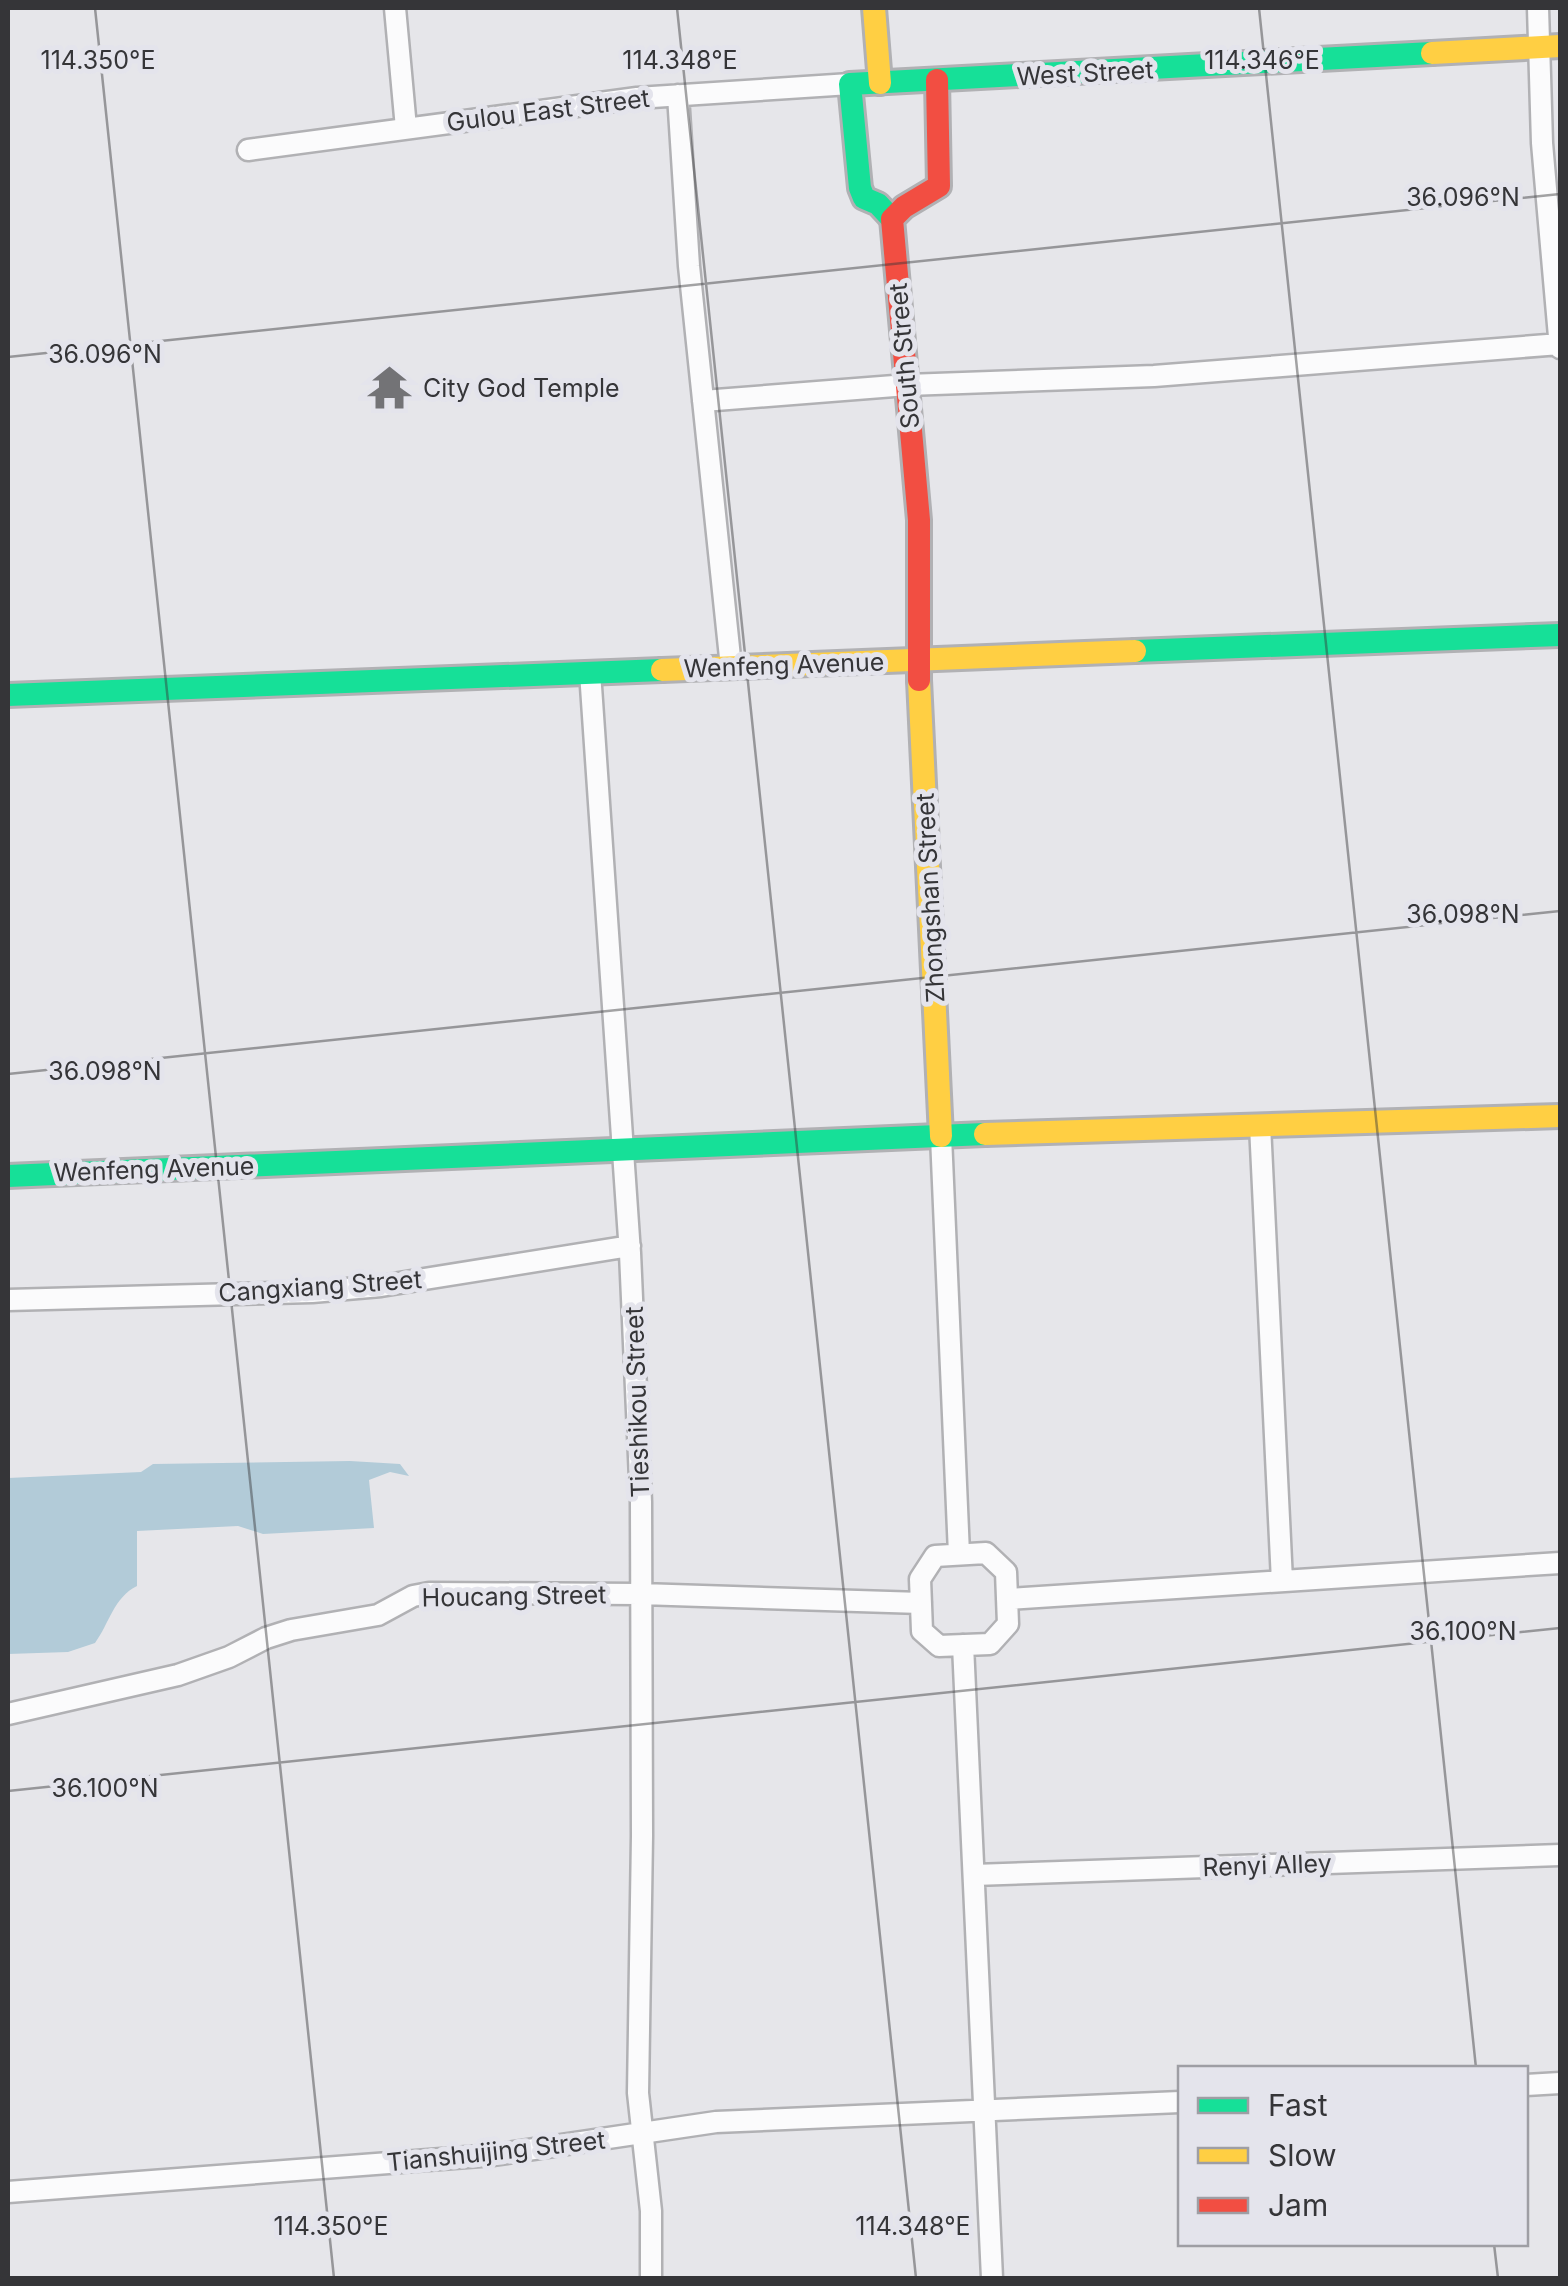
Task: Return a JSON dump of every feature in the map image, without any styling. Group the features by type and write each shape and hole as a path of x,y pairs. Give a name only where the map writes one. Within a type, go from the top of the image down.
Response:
{"main road":[{"path":"874,8 880,83"},
{"name":"West Street","path":"850,84 1549,46"},
{"path":"850,84 860,188 864,198 878,204 892,219 903,205 930,196 939,186 937,80"},
{"name":"South Street","path":"892,219 919,520 918,659"},
{"name":"Wenfeng Avenue","path":"8,695 1560,635"},
{"name":"Zhongshan Street","path":"918,659 941,1136"},
{"name":"Wenfeng Avenue","path":"8,1176 941,1136 1560,1116"}],"street":[{"path":"395,8 406,128"},
{"path":"703,401 907,385 1154,376 1560,346 1542,142 1549,46 1538,8"},
{"name":"Gulou East Street","path":"248,150 678,95 850,84"},
{"path":"678,95 703,401 731,667"},
{"name":"Tieshikou Street","path":"590,672 630,1246 641,1502 638,2093 651,2212 651,2278"},
{"path":"1260,1125 1282,1581"},
{"path":"941,1136 959,1554"},
{"name":"Cangxiang Street","path":"8,1300 312,1292 452,1276 630,1246"},
{"path":"986,1554 1006,1572 1007,1598 1008,1624 990,1644 939,1646 922,1631 920,1580 935,1556 986,1554"},
{"path":"1007,1598 1560,1563"},
{"name":"Houcang Street","path":"8,1714 178,1674 219,1662 291,1630 378,1615 413,1596 642,1594 921,1603"},
{"path":"963,1645 992,2278"},
{"name":"Renyi Alley","path":"974,1875 1560,1856"},
{"path":"1528,2085 1560,2083"},
{"name":"Tianshuijing Street","path":"8,2192 494,2155 716,2122 1178,2102"}],"water":[{"path":"153,1464 400,1464 409,1476 390,1472 369,1480 374,1528 263,1534 238,1526 137,1531 137,1586 117,1604 95,1643 68,1652 8,1654 8,1478 141,1472"}],"traffic: fast":[{"path":"892,219 878,204 864,198 860,188 850,84 1432,53"},
{"path":"1135,651 1560,635"},
{"path":"8,695 662,670"},
{"path":"8,1176 985,1134"}],"traffic: slow":[{"path":"874,8 880,83"},
{"path":"1432,53 1560,46"},
{"path":"662,670 1135,651"},
{"path":"919,680 941,1136"},
{"path":"985,1134 1560,1116"}],"traffic: jam":[{"path":"919,680 919,520 892,219 939,186 937,80"}],"place":[{"name":"City God Temple","path":"390,388"}]}
